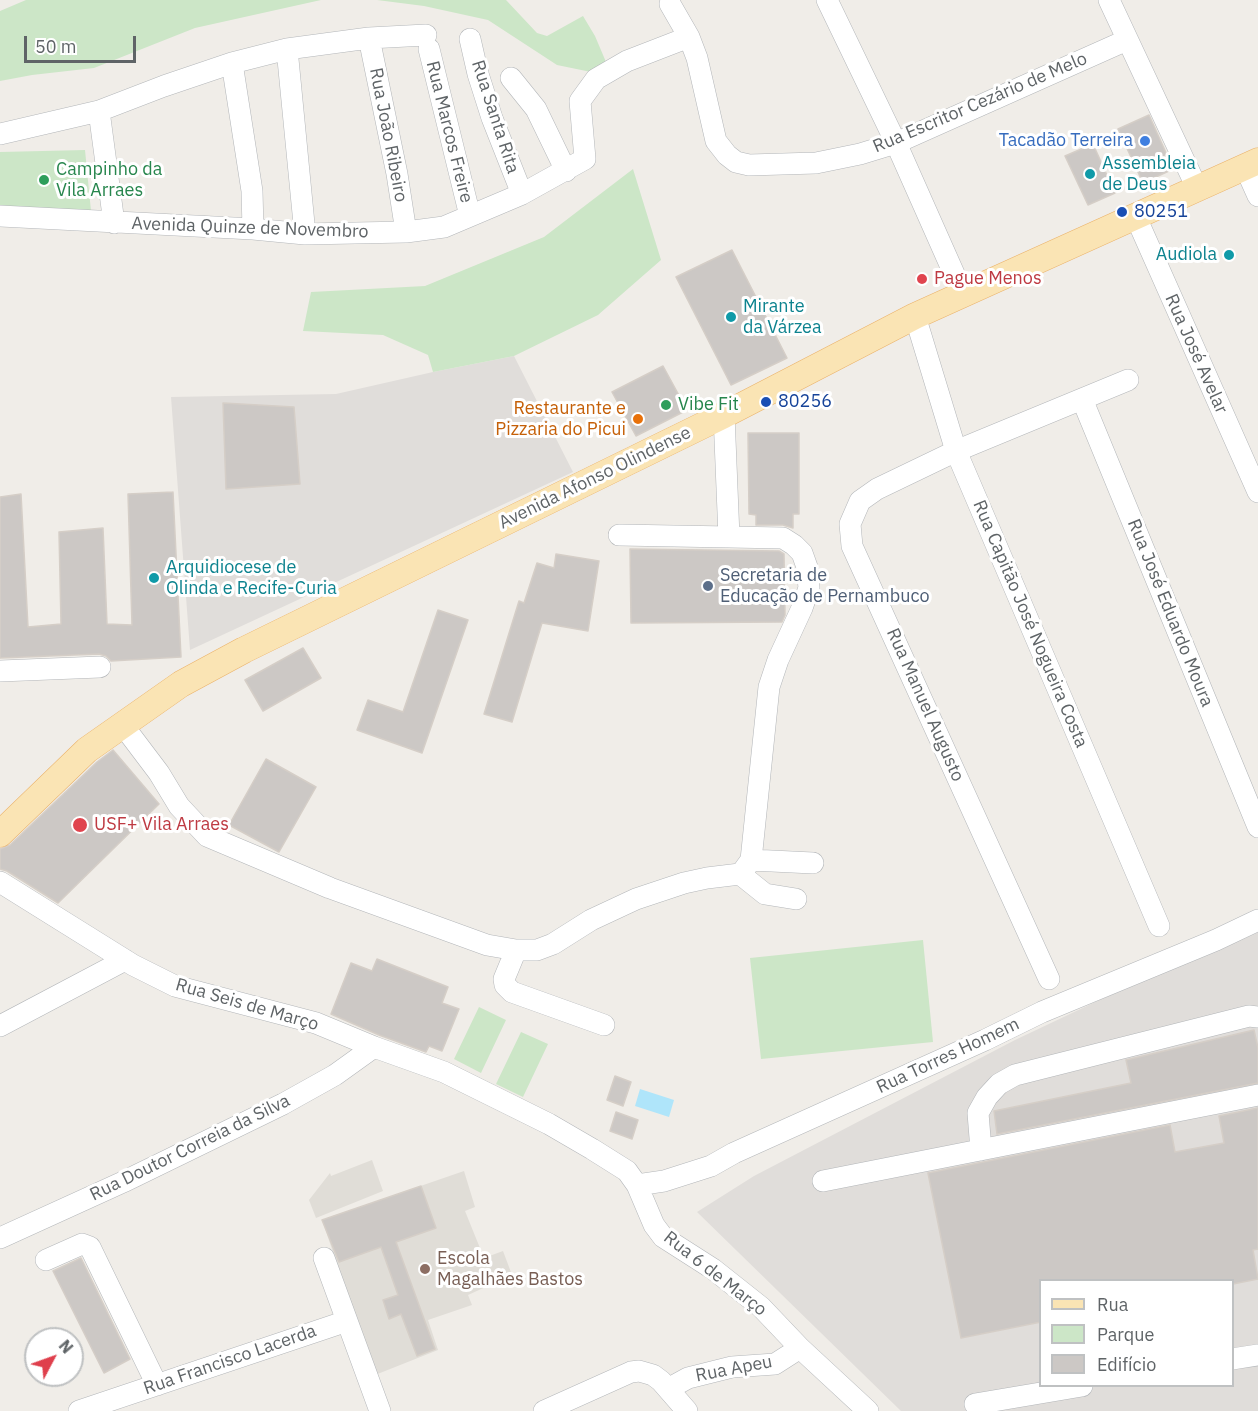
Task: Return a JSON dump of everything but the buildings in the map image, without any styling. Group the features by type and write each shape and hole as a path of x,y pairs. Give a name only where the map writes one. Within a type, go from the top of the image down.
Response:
{"main road":[{"name":"Avenida Afonso Olindense","path":"1,829 87,750 122,724 181,684 244,650 724,414 915,316 1251,164"}],"street":[{"path":"827,0 896,143 963,294"},
{"path":"1109,0 1197,188"},
{"path":"670,4 689,37"},
{"name":"Rua Escritor Cezário de Melo","path":"689,37 697,58 716,141 736,162 749,165 816,163 860,154 896,143 1127,40"},
{"name":"Avenida Quinze de Novembro","path":"0,216 254,229 305,234 406,232 444,227 522,194 585,159 580,100 596,79 627,61 689,37"},
{"path":"0,134 99,111 232,63 287,49 369,38"},
{"name":"Rua Marcos Freire","path":"369,38 427,42 470,216"},
{"name":"Rua João Ribeiro","path":"369,38 397,174 406,232"},
{"name":"Rua Santa Rita","path":"470,39 492,118 522,194"},
{"path":"287,49 305,234"},
{"path":"232,63 252,191 254,229"},
{"path":"511,78 536,109 566,171"},
{"path":"99,111 114,223"},
{"path":"1251,164 1258,196"},
{"name":"Rua José Avelar","path":"1135,215 1258,492"},
{"name":"Rua Capitão José Nogueira Costa","path":"915,316 956,451 1159,926"},
{"name":"Rua Manuel Augusto","path":"1049,979 852,546 850,524 860,501 877,489 956,451 1128,380"},
{"name":"Rua José Eduardo Moura","path":"1082,399 1258,827"},
{"path":"724,414 729,537"},
{"path":"619,536 783,538 802,552 807,567 808,588 799,616 778,660 769,687 746,867 765,894 796,899"},
{"path":"0,671 100,667"},
{"path":"122,724 159,773 179,806 207,836 330,888 487,945 516,950 537,950 553,944 591,920 657,891 746,867 813,862"},
{"name":"Rua Seis de Março","path":"0,882 125,960 175,986 316,1023 374,1047"},
{"name":"Rua Torres Homem","path":"637,1185 664,1181 711,1166 734,1153 1042,1012 1129,974 1216,940 1258,920"},
{"path":"516,950 504,980 505,985 512,992 604,1024"},
{"path":"0,1026 125,960"},
{"path":"981,1149 978,1113 987,1097 999,1084 1015,1075 1249,1016 1258,1017"},
{"name":"Rua 6 de Março","path":"374,1047 444,1072 549,1124 627,1171 637,1185 654,1225 663,1237 713,1269 754,1302 868,1411"},
{"name":"Rua Doutor Correia da Silva","path":"0,1238 123,1182 283,1104 335,1075 374,1047"},
{"path":"823,1181 1258,1095"},
{"path":"46,1260 82,1244 90,1247 157,1385"},
{"path":"324,1258 380,1411"},
{"name":"Rua Francisco Lacerda","path":"79,1411 347,1321"},
{"name":"Rua Apeu","path":"661,1382 732,1367 774,1364 800,1348"},
{"path":"1234,1359 1258,1355"},
{"path":"544,1411 631,1372 646,1372 661,1382 687,1411"},
{"path":"975,1404 1076,1387"}],"shaded area":[{"path":"514,356 573,472 190,650 171,397 336,394"},
{"path":"1258,925 1258,1411 901,1411 697,1212 754,1176 1015,1040"},
{"path":"372,1160 383,1191 316,1218 309,1200 330,1173 331,1176"},
{"name":"Escola Magalhães Bastos","path":"464,1171 475,1207 465,1211 484,1258 503,1251 512,1275 468,1295 472,1305 428,1320 438,1350 375,1375 322,1220"}],"green space":[{"path":"26,0 321,0 195,28 94,68 0,81 0,11"},
{"path":"377,0 506,0 537,33 547,36 583,16 606,62 591,72 557,65 488,20 424,6"},
{"name":"Campinho da Vila Arraes","path":"85,150 91,211 0,208 0,152"},
{"path":"633,169 661,260 598,315 514,356 433,372 428,355 383,335 303,331 311,292 425,286 544,237"},
{"path":"923,940 933,1042 761,1059 750,958"},
{"path":"479,1007 506,1020 481,1073 454,1059"},
{"path":"521,1032 548,1044 523,1097 496,1084"}],"water":[{"path":"640,1089 674,1100 669,1117 635,1106"}],"place":[{"name":"Tacadão Terreira","path":"1145,141"},
{"name":"Assembleia de Deus","path":"1090,174"},
{"name":"Campinho da Vila Arraes","path":"44,180"},
{"name":"80251","path":"1122,212"},
{"name":"Audiola","path":"1229,255"},
{"name":"Pague Menos","path":"922,279"},
{"name":"Mirante da Várzea","path":"731,317"},
{"name":"80256","path":"766,402"},
{"name":"Vibe Fit","path":"666,405"},
{"name":"Restaurante e Pizzaria do Picui","path":"638,419"},
{"name":"Arquidiocese de Olinda e Recife-Curia","path":"154,578"},
{"name":"Secretaria de Educação de Pernambuco","path":"708,586"},
{"name":"USF+ Vila Arraes","path":"80,825"},
{"name":"Escola Magalhães Bastos","path":"425,1269"}]}
